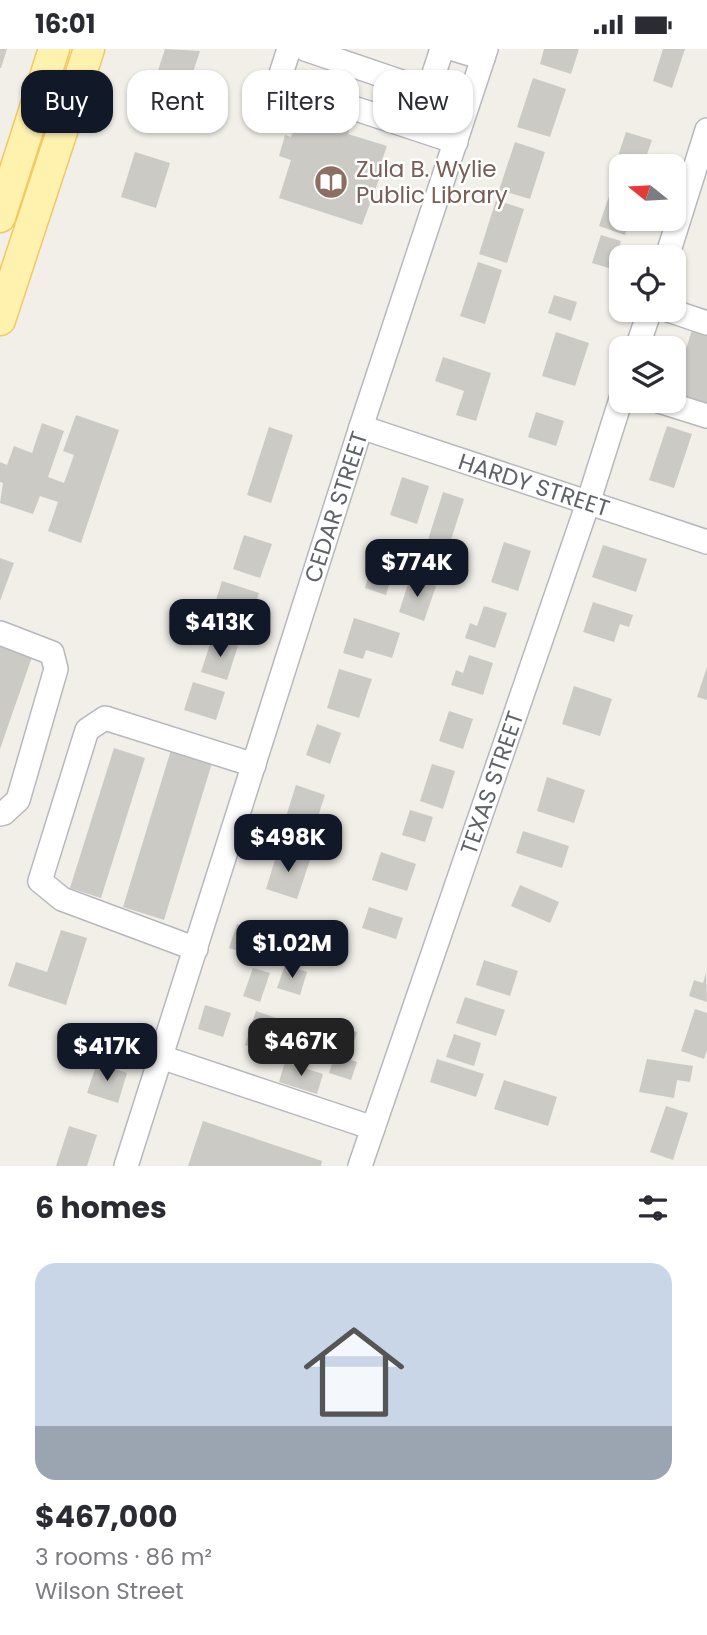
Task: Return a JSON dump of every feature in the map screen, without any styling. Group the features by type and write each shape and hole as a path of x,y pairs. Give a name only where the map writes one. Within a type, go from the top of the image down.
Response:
{"main road":[{"path":"0,217 54,49"},
{"path":"0,320 89,49"}],"street":[{"path":"289,49 278,83 373,114"},
{"path":"435,70 442,49"},
{"path":"454,49 484,53"},
{"path":"316,51 373,71"},
{"name":"CEDAR STREET","path":"126,1166 361,427 484,53"},
{"path":"671,245 707,130"},
{"path":"430,133 456,142"},
{"path":"686,316 707,323"},
{"path":"686,409 707,416"},
{"name":"TEXAS STREET","path":"360,1166 617,413"},
{"name":"HARDY STREET","path":"361,427 707,542"},
{"path":"0,633 52,653 55,669 18,800 0,814"},
{"path":"195,949 62,899 40,881 88,730 104,718 254,765"},
{"path":"161,1057 373,1128"}],"building":[{"path":"0,49 7,49 1,68 0,68"},
{"path":"165,49 200,51 194,70 158,70"},
{"path":"544,49 579,49 571,74 540,64"},
{"path":"663,49 685,49 672,88 653,81"},
{"path":"533,78 566,89 550,137 517,127"},
{"path":"626,132 652,140 647,154 619,154"},
{"name":"Zula B. Wylie Public Library","path":"292,133 348,133 387,146 380,166 384,166 362,225 279,198 291,160 279,156 285,135 291,137"},
{"path":"515,142 545,152 530,199 499,190"},
{"path":"135,152 170,163 156,208 121,197"},
{"path":"609,196 609,229 599,226"},
{"path":"496,200 524,209 507,263 479,254"},
{"path":"601,235 621,241 620,245 609,245 609,268 592,263"},
{"path":"478,262 502,270 485,324 460,316"},
{"path":"554,295 577,302 571,321 548,313"},
{"path":"693,327 707,331 707,413 686,406 686,349"},
{"path":"556,332 589,343 575,386 542,376"},
{"path":"443,357 491,373 476,421 456,415 464,391 435,381"},
{"path":"536,412 564,421 556,446 528,437"},
{"path":"76,415 119,430 81,543 48,531 58,502 40,496 33,514 0,503 3,483 0,482 0,462 7,465 14,446 32,453 42,423 64,431 48,477 64,483 74,455 63,451"},
{"path":"667,426 692,434 674,488 649,480"},
{"path":"269,427 293,435 271,503 247,495"},
{"path":"402,477 429,486 417,524 390,515"},
{"path":"443,492 464,499 449,546 428,540"},
{"path":"244,535 272,544 260,578 233,569"},
{"path":"504,542 531,551 518,591 491,582"},
{"path":"603,545 647,559 636,592 592,577"},
{"path":"0,558 14,563 0,601"},
{"path":"371,568 392,575 386,595 365,588"},
{"path":"410,578 436,586 424,621 399,612"},
{"path":"222,581 259,593 245,634 209,622"},
{"path":"593,602 633,615 629,627 620,624 614,642 583,632"},
{"path":"484,606 507,613 495,648 465,638 470,623 477,626"},
{"path":"354,618 400,633 392,658 366,650 363,659 343,653"},
{"path":"212,638 238,646 227,680 201,672"},
{"path":"0,646 32,657 0,749"},
{"path":"469,655 493,663 483,695 451,685 456,670 463,673"},
{"path":"707,667 707,700 697,697"},
{"path":"339,669 372,679 359,718 327,708"},
{"path":"193,682 225,692 216,720 184,710"},
{"path":"574,686 612,699 600,736 562,724"},
{"path":"449,711 473,719 463,749 439,741"},
{"path":"317,724 341,733 330,764 306,755"},
{"path":"114,748 145,758 101,898 70,888"},
{"path":"171,750 212,763 164,920 123,907"},
{"path":"432,764 455,771 443,809 420,801"},
{"path":"547,777 585,790 574,823 537,811"},
{"path":"296,785 325,795 311,838 282,829"},
{"path":"410,810 433,817 425,842 402,835"},
{"path":"523,831 569,846 562,868 516,853"},
{"path":"278,850 310,860 297,899 266,889"},
{"path":"381,852 416,864 407,891 372,880"},
{"path":"520,885 559,902 550,923 511,906"},
{"path":"369,907 403,918 396,939 362,928"},
{"path":"237,924 258,931 251,955 229,948"},
{"path":"61,930 87,938 66,1005 8,986 16,962 47,972"},
{"path":"484,960 518,971 510,996 476,985"},
{"path":"285,965 307,972 300,995 277,988"},
{"path":"253,968 270,973 260,1002 243,996"},
{"path":"706,973 707,1002 689,996 694,980 703,983"},
{"path":"465,997 505,1010 496,1036 456,1023"},
{"path":"205,1005 231,1013 223,1037 198,1029"},
{"path":"695,1009 707,1013 707,1050 704,1059 681,1051"},
{"path":"256,1011 279,1019 268,1053 245,1045"},
{"path":"332,1023 357,1032 348,1059 357,1062 351,1080 329,1073 337,1048 325,1044"},
{"path":"454,1034 481,1043 474,1066 446,1057"},
{"path":"437,1059 484,1074 476,1097 430,1082"},
{"path":"647,1059 693,1066 690,1082 677,1080 674,1098 639,1092"},
{"path":"285,1062 323,1074 317,1094 279,1082"},
{"path":"97,1063 127,1073 118,1103 87,1093"},
{"path":"504,1080 557,1097 548,1126 494,1109"},
{"path":"666,1106 688,1113 673,1160 650,1152"},
{"path":"203,1121 322,1161 321,1166 188,1166"},
{"path":"69,1126 97,1135 87,1166 56,1166"}],"place":[{"name":"Zula B. Wylie Public Library","path":"331,182"}]}
